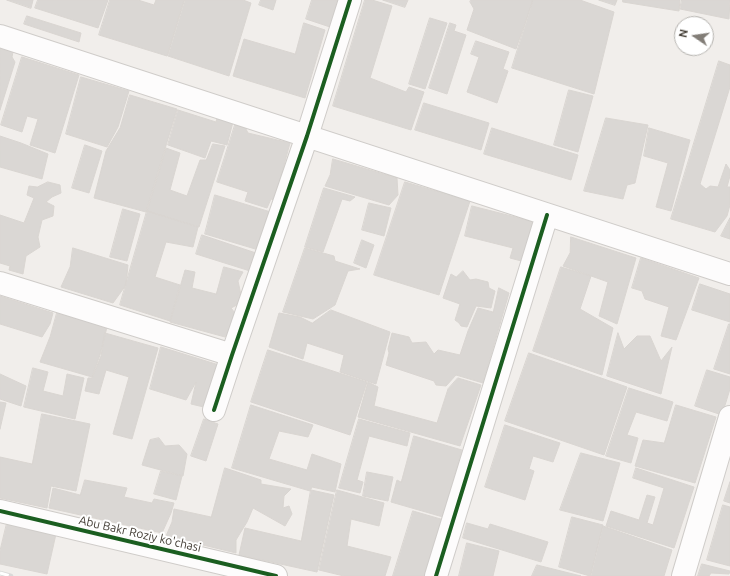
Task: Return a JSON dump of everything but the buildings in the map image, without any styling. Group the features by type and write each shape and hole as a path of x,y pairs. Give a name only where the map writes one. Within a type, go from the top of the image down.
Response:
{"street":[{"path":"214,410 350,0"},
{"path":"0,36 730,274"},
{"path":"436,576 547,214"},
{"path":"0,283 232,354"},
{"path":"683,576 730,417"},
{"name":"Abu Bakr Roziy ko'chasi","path":"0,511 276,576"}],"railway":[{"path":"0,573 11,576"}],"cycle path":[{"path":"214,410 307,136 350,0"},
{"path":"436,576 547,215"},
{"path":"0,511 276,576"}]}
